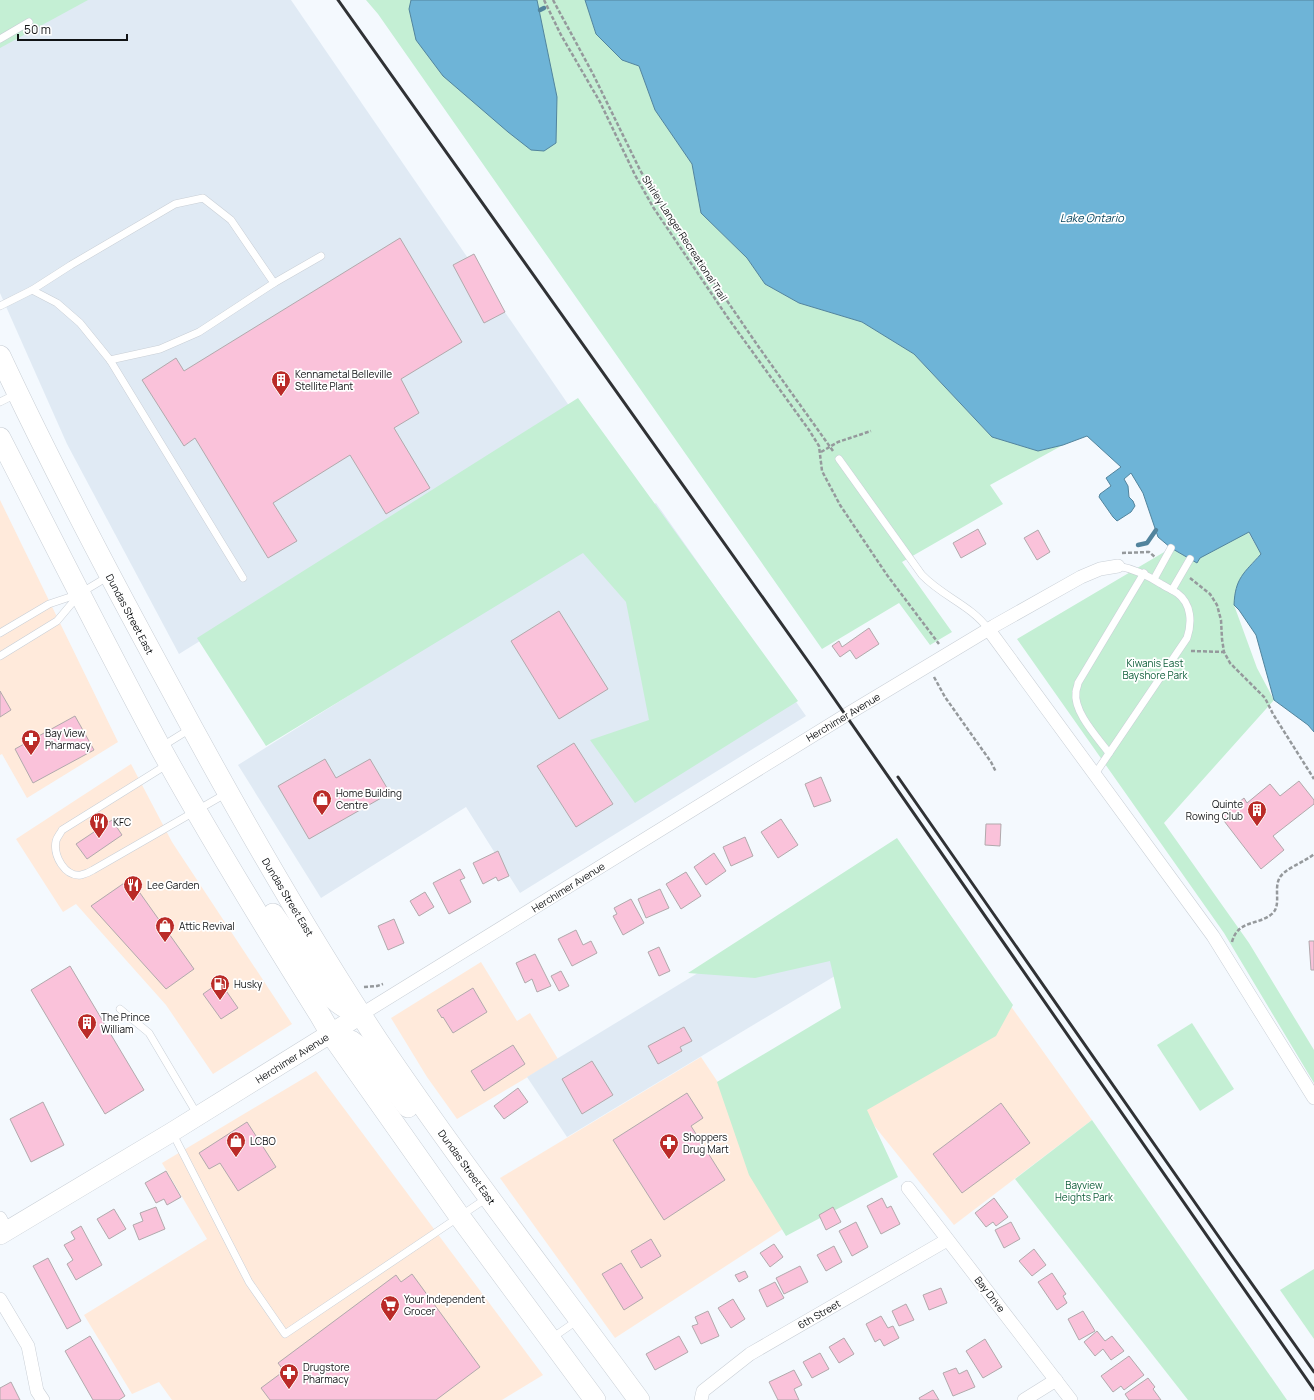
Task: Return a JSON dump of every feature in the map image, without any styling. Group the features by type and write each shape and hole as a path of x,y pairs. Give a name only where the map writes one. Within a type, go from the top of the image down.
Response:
{"main road":[{"name":"Dundas Street East","path":"0,356 9,397 109,576 227,793 291,904 415,1095 640,1400"},
{"path":"0,438 79,594 165,755 242,888 331,1034 460,1217 595,1400"},
{"path":"242,888 274,915 338,1004 349,1010 362,1014"},
{"path":"331,1034 350,1041 362,1049 417,1118 425,1126 445,1137"}],"street":[{"name":"Herchimer Avenue","path":"2,1228 172,1132 827,726 928,666 1080,577 1118,566"},
{"path":"989,630 1213,936 1314,1098"},
{"name":"Bay Drive","path":"908,1188 1071,1400"},
{"name":"6th Street","path":"701,1400 703,1391 750,1354 947,1240"},
{"path":"0,1299 28,1346 38,1391 43,1400"},
{"path":"1024,1400 1056,1380"}],"lane":[{"path":"0,39 30,22"},
{"path":"0,306 32,290 71,265 175,204 203,198 231,220 274,284"},
{"path":"110,360 160,349 199,332 321,256"},
{"path":"32,290 57,303 80,323 110,360 243,578"},
{"path":"839,459 922,575 939,590 981,619 989,630"},
{"path":"1154,579 1171,548"},
{"path":"1172,590 1190,559"},
{"name":"Herchimer Avenue","path":"1095,774 1177,654 1187,638 1191,627 1190,616 1186,604 1178,594 1144,574 1132,569 1118,566"},
{"path":"1109,753 1081,714 1077,704 1076,693 1078,683 1144,574"},
{"path":"0,633 49,604 79,594 109,576"},
{"path":"0,656 57,621 79,594"},
{"path":"192,728 165,755 62,830 56,839 56,856 66,870 74,875 82,875 227,793"},
{"path":"120,1008 148,1033 198,1116"},
{"path":"172,1132 249,1282 285,1334 489,1197"},
{"path":"550,1340 579,1319"}],"path":[{"name":"Shirley Langer Recreational Trail","path":"544,0 561,35 600,102 647,197 728,318 809,430 821,452"},
{"path":"553,0 593,74 640,170 656,197 758,346 839,459"},
{"path":"871,431 838,442 821,452 820,465 840,505 887,575 939,645"},
{"path":"1190,578 1210,594 1217,604 1221,620 1224,652 1230,663 1265,698 1273,714 1314,779"},
{"path":"1177,654 1188,651 1224,652"},
{"path":"928,666 945,697 991,762 996,772"},
{"path":"1245,925 1274,912 1277,905 1277,886 1279,879 1284,873 1314,854"}],"shaded area":[{"path":"80,0 291,0 572,410 179,654 67,444 0,293 0,46"},
{"path":"0,500 118,742 27,798 2,754 0,755"},
{"path":"656,503 806,716 520,893 466,807 321,898 238,765"},
{"path":"131,764 172,842 292,1024 213,1074 166,1005 76,904 63,912 16,839"},
{"path":"900,850 943,911 567,1137 527,1077"},
{"path":"481,962 517,1021 530,1013 558,1059 457,1119 427,1077 391,1018"},
{"path":"1010,1005 1092,1120 954,1225 856,1103"},
{"path":"701,1057 806,1214 615,1338 500,1178"},
{"path":"316,1071 543,1375 502,1400 172,1400 159,1382 132,1394 84,1315 207,1239 162,1163"}],"green space":[{"path":"0,0 88,0 0,48"},
{"path":"366,0 585,0 596,34 622,60 639,66 655,110 692,164 701,213 747,258 765,284 799,303 862,322 914,354 992,437 1038,451 1063,445 990,485 1003,504 902,562 952,632 930,645 899,603 822,649 378,14"},
{"path":"578,398 798,701 635,803 590,740 649,720 626,602 583,553 266,746 197,638"},
{"name":"Kiwanis East Bayshore Park","path":"1248,532 1261,554 1246,570 1234,605 1257,668 1274,700 1164,823 1249,943 1314,1050 1314,1083 1224,933 1017,639 1171,548 1197,563 1199,558"},
{"path":"897,838 1013,1005 996,1036 867,1110 898,1177 786,1236 749,1175 717,1082 841,1008 830,961 755,978 688,973"},
{"path":"1192,1023 1234,1089 1200,1111 1157,1045"},
{"name":"Bayview Heights Park","path":"1092,1120 1287,1400 1188,1400 1015,1179"},
{"path":"1314,1269 1314,1339 1280,1290"}],"water":[{"path":"411,0 537,0 557,97 556,143 544,151 531,150 443,76 416,40 409,9"},
{"name":"Lake Ontario","path":"585,0 1314,0 1314,732 1308,725 1274,700 1256,635 1234,605 1238,582 1245,571 1261,554 1249,532 1200,558 1197,563 1171,548 1158,537 1143,493 1131,473 1124,479 1128,486 1129,497 1135,506 1131,512 1117,521 1113,517 1099,497 1100,494 1111,486 1106,478 1121,467 1087,436 1063,445 1038,451 992,437 914,354 862,322 799,303 765,284 747,258 701,213 692,164 655,110 639,66 622,60 596,34"}],"building":[{"name":"Kennametal Belleville Stellite Plant","path":"400,238 462,342 401,379 419,413 394,428 430,488 386,514 350,455 273,503 297,541 268,558 195,438 184,446 142,380 176,358 184,371"},
{"path":"474,254 505,312 484,323 453,265"},
{"path":"978,529 986,544 961,558 953,543"},
{"path":"1038,530 1050,552 1037,560 1024,538"},
{"path":"559,611 608,689 559,719 511,641"},
{"path":"869,628 879,644 856,659 850,650 840,657 832,646 839,641 842,647"},
{"path":"0,691 11,710 0,717"},
{"path":"75,716 94,750 33,783 15,749"},
{"path":"574,743 613,804 576,827 537,766"},
{"name":"Home Building Centre","path":"325,759 336,778 370,759 390,793 309,839 278,786"},
{"path":"821,777 831,801 814,807 805,784"},
{"name":"Quinte Rowing Club","path":"1299,781 1314,800 1314,804 1273,836 1284,850 1261,869 1221,817 1244,798 1247,803 1270,784 1280,796"},
{"path":"781,819 798,845 778,858 761,832"},
{"name":"KFC","path":"112,820 122,835 87,859 76,844"},
{"path":"986,824 1001,824 1000,846 985,845"},
{"path":"745,837 753,856 731,866 723,847"},
{"path":"498,851 509,876 498,881 496,877 483,884 473,863"},
{"path":"714,853 726,871 706,885 694,867"},
{"path":"460,869 465,878 460,880 471,902 449,914 433,883"},
{"path":"686,872 701,896 681,909 666,884"},
{"path":"130,879 194,969 166,989 91,906"},
{"path":"660,889 669,908 646,918 638,899"},
{"path":"425,892 434,907 419,916 410,901"},
{"path":"631,899 644,923 623,935 613,916 617,914 614,908"},
{"path":"394,919 404,943 388,950 378,926"},
{"path":"576,930 583,945 591,941 597,953 572,966 558,939"},
{"path":"1309,941 1314,941 1314,970 1311,970"},
{"path":"659,947 670,971 659,976 648,952"},
{"path":"535,954 551,986 537,992 532,979 525,983 516,963"},
{"name":"The Prince William","path":"70,966 144,1090 105,1114 31,990"},
{"path":"561,971 569,986 559,991 551,976"},
{"name":"Husky","path":"220,982 238,1008 221,1019 203,994"},
{"path":"473,988 487,1012 453,1033 437,1010"},
{"path":"684,1027 692,1041 680,1047 682,1051 658,1064 648,1046"},
{"path":"513,1045 525,1064 484,1091 471,1071"},
{"path":"592,1061 613,1095 582,1114 562,1079"},
{"path":"518,1088 528,1102 504,1119 494,1106"},
{"name":"Shoppers Drug Mart","path":"687,1093 703,1118 691,1126 725,1180 664,1220 613,1140"},
{"path":"43,1102 64,1145 31,1162 10,1119"},
{"path":"1001,1103 1030,1143 962,1193 933,1154"},
{"name":"LCBO","path":"247,1122 276,1167 238,1191 220,1163 209,1169 199,1153"},
{"path":"166,1171 181,1197 167,1205 164,1199 156,1203 145,1183"},
{"path":"882,1198 887,1208 891,1206 900,1224 881,1234 867,1206"},
{"path":"994,1198 1008,1217 996,1226 993,1222 986,1227 975,1213"},
{"path":"156,1207 165,1229 139,1240 133,1225 143,1221 140,1213"},
{"path":"833,1207 841,1222 826,1230 819,1215"},
{"path":"114,1209 126,1229 109,1239 97,1219"},
{"path":"856,1222 868,1247 852,1256 839,1231"},
{"path":"1011,1222 1020,1239 1004,1248 995,1230"},
{"path":"81,1226 102,1265 76,1280 67,1264 73,1260 64,1245 75,1239 71,1232"},
{"path":"651,1239 661,1256 641,1268 631,1251"},
{"path":"774,1244 783,1257 770,1267 760,1253"},
{"path":"834,1246 842,1262 826,1271 817,1255"},
{"path":"1034,1249 1046,1265 1032,1276 1019,1261"},
{"path":"48,1258 81,1321 67,1329 33,1266"},
{"path":"621,1263 643,1298 624,1310 602,1274"},
{"path":"800,1266 808,1282 784,1294 776,1278"},
{"path":"745,1271 748,1277 739,1282 735,1275"},
{"path":"1052,1273 1066,1294 1063,1296 1067,1303 1057,1310 1038,1282"},
{"name":"Your Independent Grocer","path":"412,1274 480,1367 436,1400 270,1400 261,1388 284,1371 278,1363 396,1275 401,1282"},
{"path":"775,1282 784,1298 767,1307 759,1290"},
{"path":"941,1288 947,1303 929,1310 923,1295"},
{"path":"733,1299 745,1319 731,1328 718,1308"},
{"path":"906,1304 914,1320 899,1326 892,1311"},
{"path":"708,1311 719,1336 701,1344 692,1326 698,1324 695,1317"},
{"path":"1083,1311 1095,1331 1079,1340 1068,1319"},
{"path":"881,1316 888,1328 893,1326 899,1338 884,1346 880,1339 875,1342 866,1324"},
{"path":"1097,1331 1105,1341 1112,1336 1124,1351 1111,1360 1103,1349 1095,1356 1084,1342"},
{"path":"90,1336 125,1396 119,1400 93,1400 65,1351"},
{"path":"679,1336 688,1352 655,1370 646,1354"},
{"path":"844,1338 854,1354 839,1363 829,1347"},
{"path":"985,1339 1002,1367 983,1378 966,1351"},
{"path":"820,1353 829,1369 812,1378 803,1362"},
{"path":"1129,1356 1144,1375 1124,1390 1121,1386 1113,1392 1101,1376"},
{"path":"956,1368 959,1374 967,1370 975,1387 953,1396 943,1373"},
{"path":"794,1370 802,1385 794,1389 799,1400 778,1400 769,1382"},
{"path":"1148,1378 1155,1387 1153,1389 1161,1400 1129,1400 1125,1394"},
{"path":"11,1382 20,1400 0,1400 0,1388"},
{"path":"933,1390 939,1400 920,1400 919,1398"}],"waterway":[{"path":"540,10 544,8"},
{"path":"1138,545 1147,543 1156,530"}],"railway":[{"path":"338,0 815,671 1314,1390"},
{"path":"898,777 1314,1372"}],"place":[{"name":"Kennametal Belleville Stellite Plant","path":"281,397"},
{"name":"Bay View Pharmacy","path":"31,756"},
{"name":"Home Building Centre","path":"322,816"},
{"name":"Quinte Rowing Club","path":"1257,827"},
{"name":"KFC","path":"99,839"},
{"name":"Lee Garden","path":"133,902"},
{"name":"Attic Revival","path":"165,943"},
{"name":"Husky","path":"220,1001"},
{"name":"The Prince William","path":"87,1040"},
{"name":"LCBO","path":"236,1158"},
{"name":"Shoppers Drug Mart","path":"669,1160"},
{"name":"Your Independent Grocer","path":"390,1322"},
{"name":"Drugstore Pharmacy","path":"289,1390"}]}
